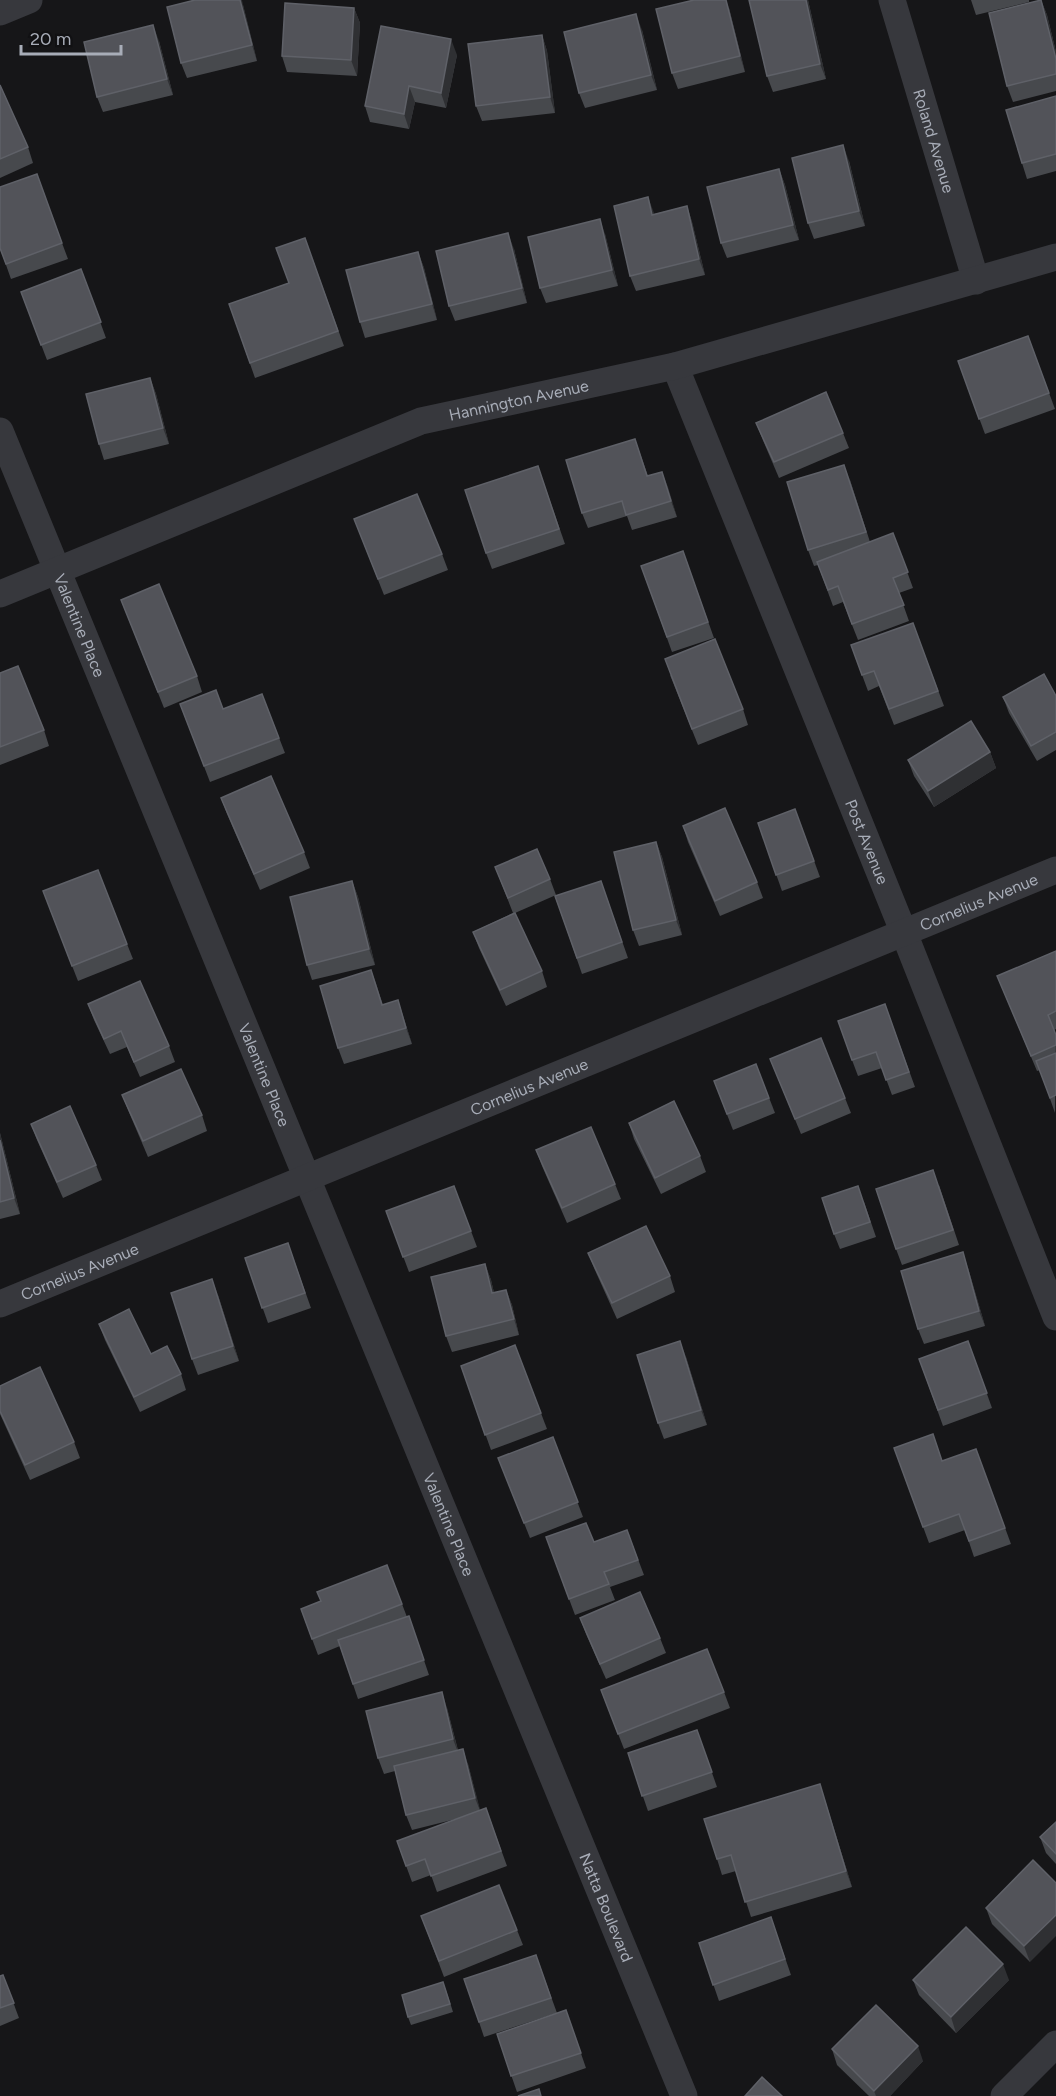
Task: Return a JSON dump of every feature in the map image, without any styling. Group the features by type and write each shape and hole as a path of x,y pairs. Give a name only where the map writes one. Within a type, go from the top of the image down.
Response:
{"street":[{"path":"0,12 29,0"},
{"name":"Roland Avenue","path":"892,0 976,281"},
{"name":"Hannington Avenue","path":"0,594 421,421 675,366 1056,257"},
{"name":"Post Avenue","path":"675,366 1056,1317"},
{"name":"Valentine Place","path":"0,431 530,1720"},
{"name":"Cornelius Avenue","path":"0,1304 1056,870"},
{"name":"Natta Boulevard","path":"530,1720 684,2096"},
{"path":"1004,2096 1056,2044"}],"building":[{"path":"195,0 240,0 252,45 181,63 167,7"},
{"path":"694,0 726,0 740,56 672,73 656,9"},
{"path":"749,0 806,0 820,64 767,76"},
{"path":"1041,0 1056,59 1056,74 1007,86 989,13"},
{"path":"285,3 354,8 351,60 282,56"},
{"path":"636,14 651,75 579,93 564,32"},
{"path":"153,25 167,79 97,97 84,42"},
{"path":"381,26 451,39 441,93 409,86 404,114 365,106"},
{"path":"542,35 550,97 476,106 468,44"},
{"path":"0,85 28,147 0,159"},
{"path":"1056,96 1056,154 1022,163 1006,110"},
{"path":"843,145 859,211 808,223 792,158"},
{"path":"779,169 793,225 721,243 707,187"},
{"path":"37,174 62,243 6,264 0,248 0,187"},
{"path":"648,197 652,215 687,206 699,259 630,276 614,206"},
{"path":"600,219 612,270 540,288 528,237"},
{"path":"508,233 522,288 449,306 436,251"},
{"path":"305,238 338,331 250,363 229,304 289,283 276,248"},
{"path":"418,252 432,304 360,322 346,270"},
{"path":"81,269 101,322 41,345 21,292"},
{"path":"1028,336 1049,393 979,419 958,361"},
{"path":"150,378 163,428 99,444 86,394"},
{"path":"826,392 843,433 774,462 756,423"},
{"path":"635,439 647,476 662,472 671,501 626,515 622,501 582,513 566,460"},
{"path":"844,465 866,532 808,550 787,482"},
{"path":"538,466 559,529 486,553 465,490"},
{"path":"417,494 442,554 378,579 354,519"},
{"path":"893,533 908,572 893,578 904,605 852,624 838,586 828,590 817,562"},
{"path":"683,551 708,622 667,637 641,566"},
{"path":"159,584 197,676 158,692 121,600"},
{"path":"913,623 938,691 889,709 874,671 862,675 851,645"},
{"path":"715,639 743,709 692,729 665,659"},
{"path":"18,666 44,730 0,747 0,673"},
{"path":"1044,674 1056,696 1056,732 1031,746 1003,697"},
{"path":"216,690 223,709 262,694 279,738 204,766 180,704"},
{"path":"971,721 990,752 928,791 908,760"},
{"path":"271,776 304,852 254,874 221,798"},
{"path":"725,808 757,882 715,901 683,826"},
{"path":"795,809 814,861 776,875 758,823"},
{"path":"656,842 676,920 633,930 614,852"},
{"path":"537,849 550,879 508,898 495,867"},
{"path":"98,870 127,944 72,966 43,891"},
{"path":"352,881 369,949 307,965 290,897"},
{"path":"601,881 622,942 577,958 555,896"},
{"path":"515,913 542,971 500,990 473,932"},
{"path":"1056,951 1056,1011 1048,1015 1056,1035 1056,1045 1031,1056 997,976"},
{"path":"371,970 382,1005 398,1000 406,1028 338,1048 320,986"},
{"path":"140,981 169,1046 134,1062 121,1031 104,1039 88,1004"},
{"path":"885,1004 909,1072 886,1080 876,1052 852,1060 838,1021"},
{"path":"821,1038 845,1098 795,1119 770,1059"},
{"path":"1056,1053 1056,1095 1050,1098 1036,1061"},
{"path":"756,1064 769,1098 727,1114 714,1081"},
{"path":"181,1069 202,1115 143,1141 122,1095"},
{"path":"674,1101 700,1156 655,1178 629,1123"},
{"path":"70,1106 96,1165 57,1182 31,1124"},
{"path":"591,1127 615,1184 562,1208 536,1150"},
{"path":"0,1140 14,1198 0,1202"},
{"path":"933,1170 953,1230 896,1249 876,1189"},
{"path":"454,1186 471,1231 403,1257 386,1211"},
{"path":"858,1186 870,1222 834,1234 822,1198"},
{"path":"646,1226 670,1276 612,1303 588,1253"},
{"path":"288,1243 305,1293 262,1308 245,1258"},
{"path":"963,1252 979,1311 918,1329 901,1271"},
{"path":"485,1264 492,1293 506,1290 514,1319 446,1336 431,1277"},
{"path":"212,1279 233,1346 192,1359 171,1293"},
{"path":"129,1309 151,1354 167,1346 181,1374 134,1397 99,1324"},
{"path":"680,1341 701,1410 658,1423 637,1355"},
{"path":"968,1341 987,1393 938,1410 919,1359"},
{"path":"515,1345 541,1413 485,1435 461,1366"},
{"path":"40,1367 74,1442 25,1465 0,1411 0,1386"},
{"path":"933,1434 942,1461 976,1449 1005,1528 969,1541 959,1514 923,1527 894,1448"},
{"path":"553,1437 578,1502 524,1523 498,1458"},
{"path":"586,1523 594,1542 627,1530 638,1560 604,1572 609,1584 569,1599 546,1537"},
{"path":"387,1565 402,1604 312,1639 301,1609 321,1601 317,1592"},
{"path":"640,1592 660,1638 600,1664 580,1618"},
{"path":"409,1616 424,1660 353,1684 338,1640"},
{"path":"707,1649 724,1692 618,1734 601,1690"},
{"path":"442,1692 453,1739 378,1758 366,1711"},
{"path":"697,1730 712,1772 642,1796 628,1753"},
{"path":"463,1749 475,1798 406,1815 394,1766"},
{"path":"820,1784 846,1871 745,1902 731,1855 717,1859 704,1819"},
{"path":"486,1808 501,1851 431,1876 425,1859 406,1866 397,1841"},
{"path":"1056,1822 1056,1854 1040,1837"},
{"path":"1033,1860 1056,1883 1056,1915 1024,1946 986,1908"},
{"path":"499,1885 517,1930 439,1961 421,1916"},
{"path":"771,1917 785,1959 713,1985 699,1943"},
{"path":"966,1927 1003,1964 951,2017 913,1980"},
{"path":"536,1955 551,1998 479,2022 464,1979"},
{"path":"3,1975 14,2003 0,2008 0,1976"},
{"path":"443,1982 450,2004 408,2017 402,1995"},
{"path":"876,2005 918,2046 874,2091 832,2049"},
{"path":"566,2010 581,2053 511,2076 497,2034"},
{"path":"762,2077 782,2096 745,2096"},
{"path":"539,2089 541,2096 518,2096"}]}
